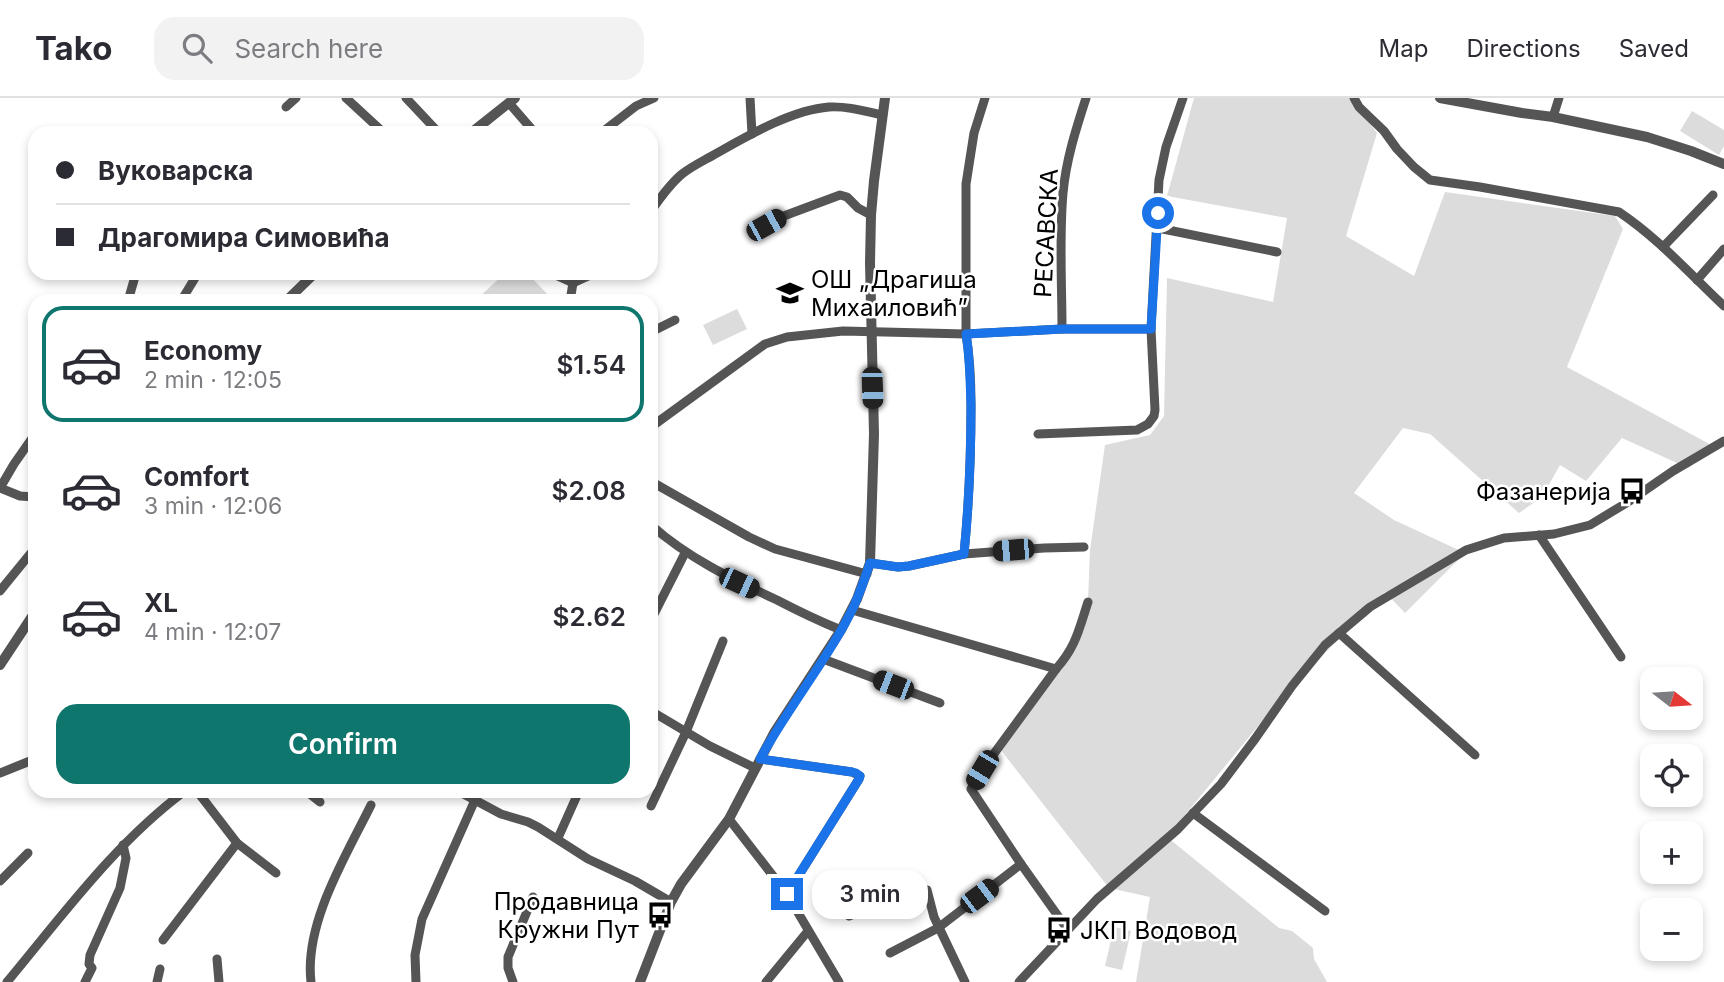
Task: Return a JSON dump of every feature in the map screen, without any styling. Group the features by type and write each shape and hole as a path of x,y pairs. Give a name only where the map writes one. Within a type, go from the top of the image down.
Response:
{"street":[{"path":"286,107 296,98"},
{"path":"346,98 376,126"},
{"path":"407,98 433,126"},
{"path":"610,126 636,106 654,98"},
{"path":"750,98 752,134"},
{"path":"640,982 671,902 729,818 774,733 841,630 869,568 874,434 872,215 885,98"},
{"path":"964,554 971,431 969,350 966,334 966,184 974,133 985,98"},
{"name":"РЕСАВСКА","path":"1062,329 1063,193 1069,156 1086,98"},
{"path":"1038,434 1133,430 1148,424 1154,416 1151,329 1159,180 1166,147 1183,98"},
{"path":"1354,98 1397,149 1430,180 1619,212 1663,247 1724,306"},
{"path":"1440,98 1502,103 1647,137 1724,164"},
{"path":"1553,117 1559,98"},
{"path":"480,126 512,100 530,126"},
{"path":"658,201 682,173 752,134 797,114 836,107 882,116"},
{"path":"761,227 780,217 841,195 872,215"},
{"path":"1663,247 1713,195"},
{"path":"1158,228 1277,252"},
{"path":"1697,280 1724,249"},
{"path":"293,294 308,280"},
{"path":"566,280 573,283 580,280"},
{"path":"571,294 573,283"},
{"path":"658,328 675,320"},
{"path":"658,421 765,344 788,337 843,331 966,334 1062,329 1151,329"},
{"path":"1019,982 1109,888 1178,829 1221,784 1325,645 1370,607 1466,550 1504,538 1554,534 1590,525 1724,441"},
{"path":"28,445 0,488 28,497"},
{"path":"658,485 775,549 869,568 909,566 964,554 1084,547"},
{"path":"658,531 685,553 739,583 841,630"},
{"path":"1539,535 1621,657"},
{"path":"658,606 685,553"},
{"path":"0,592 28,557"},
{"path":"1068,930 971,789 982,770 1066,657 1074,644 1088,601"},
{"path":"852,610 1056,669"},
{"path":"0,665 28,623"},
{"path":"1339,633 1475,755"},
{"path":"658,793 723,641"},
{"path":"823,659 940,703"},
{"path":"658,715 710,746 758,764 852,772 860,776 787,894"},
{"path":"0,773 28,762"},
{"path":"6,982 123,845 176,798"},
{"path":"202,798 237,843 276,873"},
{"path":"315,798 320,802"},
{"path":"416,982 415,955 422,919 476,798"},
{"path":"480,798 501,814 528,822 558,838 588,859 671,902"},
{"path":"558,838 576,798"},
{"path":"652,806 656,798"},
{"path":"311,982 310,954 326,898 371,805"},
{"path":"1193,813 1325,911"},
{"path":"729,818 787,894 839,982"},
{"path":"163,940 237,843"},
{"path":"85,982 92,968 89,964 90,955 120,888 126,858 123,845"},
{"path":"0,881 28,853"},
{"path":"890,953 938,928 1021,864"},
{"path":"849,916 906,893 927,890 938,928 965,982"},
{"path":"513,982 508,968 508,957 533,897"},
{"path":"766,982 808,931"},
{"path":"217,959 219,982"},
{"path":"157,982 160,969"}],"shaded area":[{"path":"1194,98 1351,98 1377,133 1346,236 1414,276 1445,192 1615,216 1623,229 1567,367 1715,447 1688,468 1622,438 1586,481 1560,465 1542,497 1519,513 1430,434 1403,428 1354,493 1394,520 1465,553 1405,613 1385,592 1281,698 1167,837 1279,928 1292,931 1313,948 1314,959 1327,982 1136,982 1150,897 1109,888 1000,749 1066,657 1088,601 1090,550 1105,445 1150,435 1164,416 1167,278 1273,302 1287,218 1167,196"},
{"path":"1692,111 1724,130 1724,146 1719,155 1680,131"},
{"path":"498,280 534,280 547,294 482,294"},
{"path":"737,309 747,329 713,345 703,325"},
{"path":"1114,927 1131,931 1122,970 1105,966"}],"place":[{"name":"ОШ „Драгиша Михаиловић”","path":"790,293"},
{"name":"Фазанерија","path":"1632,491"},
{"name":"Продавница Кружни Пут","path":"660,915"},
{"name":"ЈКП Водовод","path":"1059,930"}],"route":[{"path":"787,894 860,776 852,772 760,759 841,630 863,586 870,563 898,567 920,565 964,554 971,431 971,384 966,334 1062,329 1151,329 1158,213"}]}
